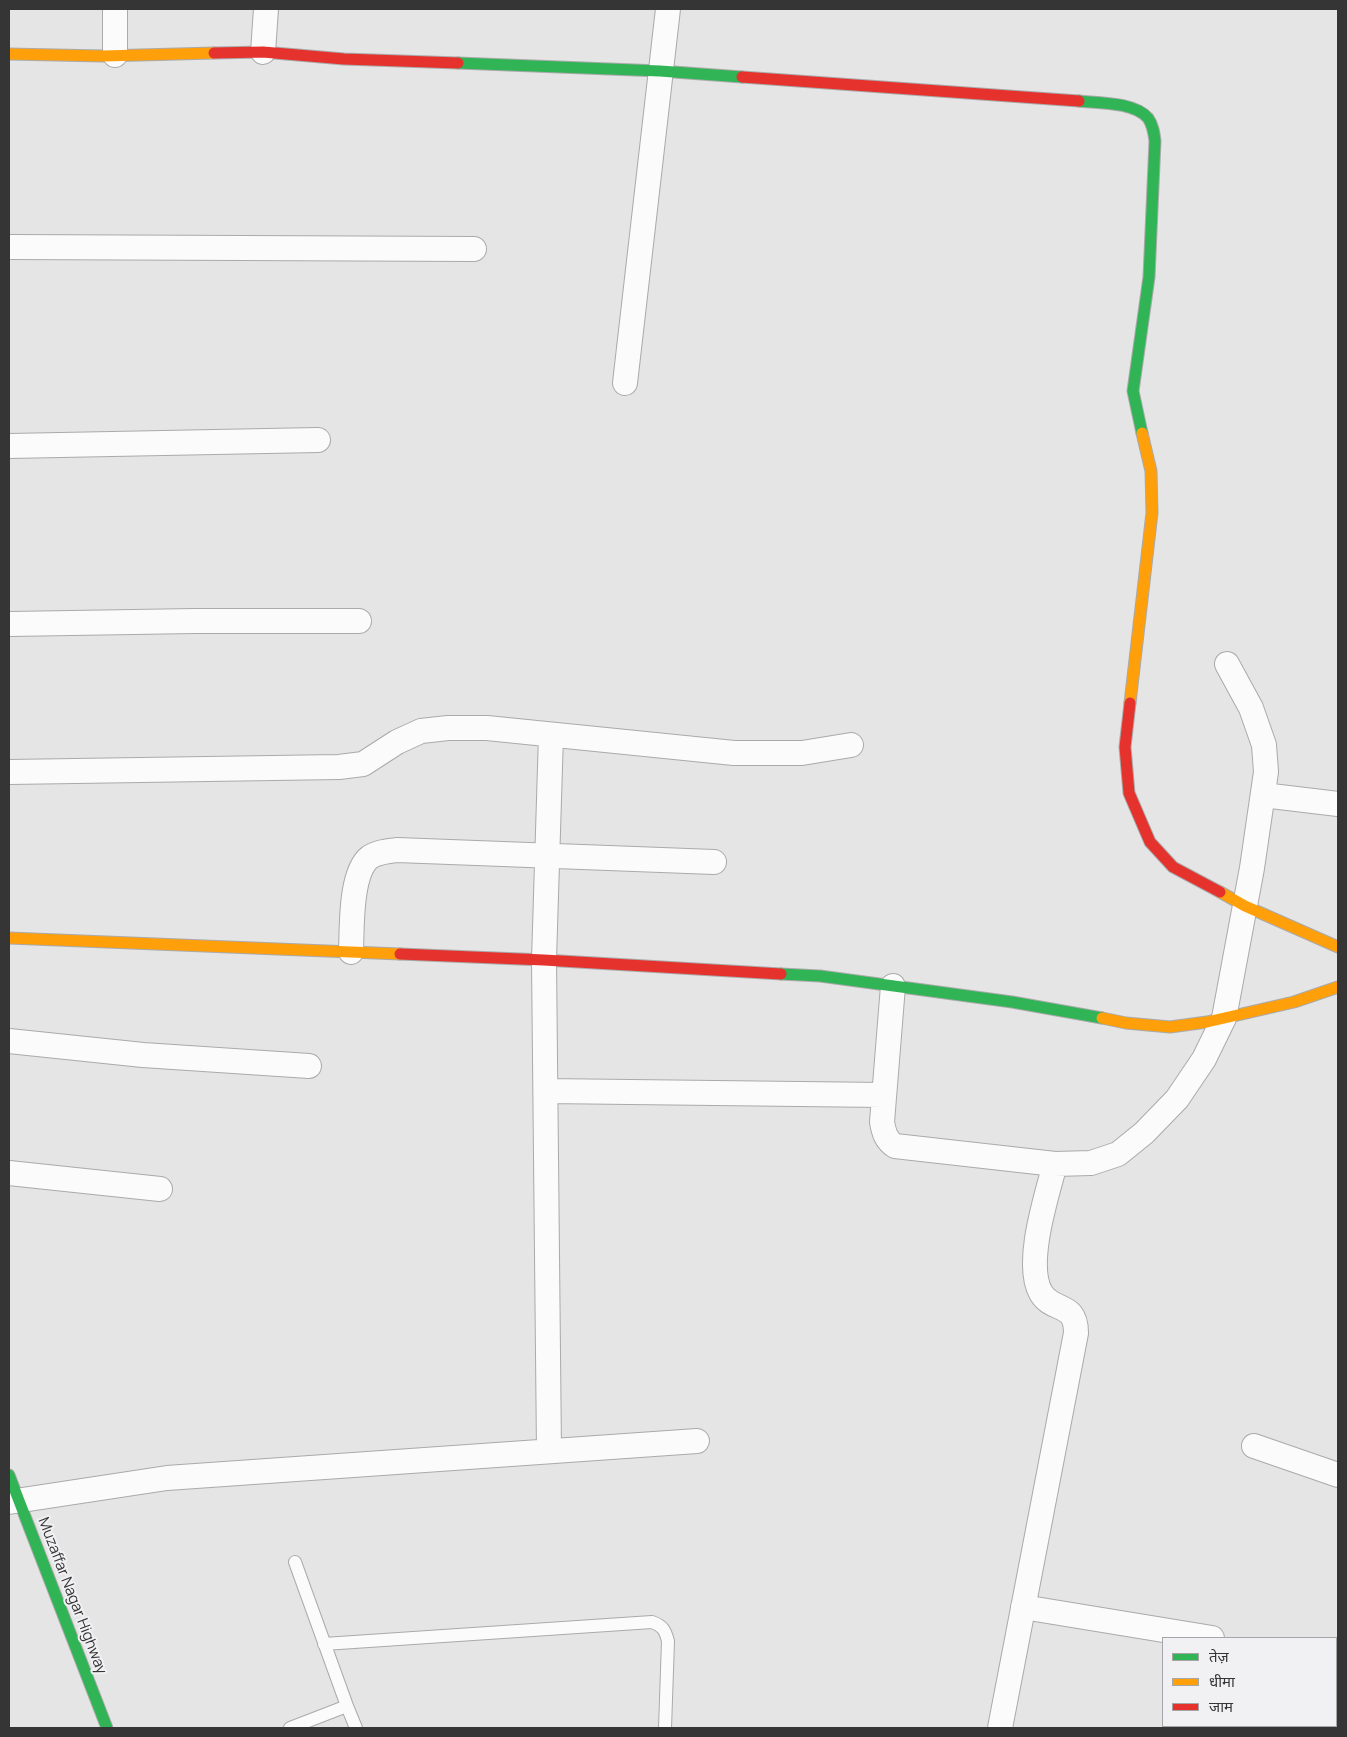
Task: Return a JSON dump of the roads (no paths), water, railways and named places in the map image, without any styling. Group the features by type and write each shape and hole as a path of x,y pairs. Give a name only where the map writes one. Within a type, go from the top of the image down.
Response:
{"street":[{"path":"115,9 115,56"},
{"path":"262,52 266,9"},
{"path":"625,383 668,9"},
{"path":"9,54 115,56 262,52 344,59 660,71 1116,104 1135,109 1149,117 1154,128 1155,141 1149,277 1133,392 1152,480 1152,512 1125,747 1129,793 1150,842 1173,867 1245,906 1338,947"},
{"path":"9,247 474,250"},
{"path":"9,446 318,440"},
{"path":"9,624 359,621"},
{"path":"893,986 882,1122 885,1137 889,1143 896,1146 1054,1164 1090,1163 1118,1154 1144,1133 1177,1099 1204,1059 1224,1018 1245,906 1266,772 1264,745 1251,708 1227,664"},
{"path":"9,772 339,768 362,764 397,742 421,731 448,728 487,728 734,753 802,753 851,744"},
{"path":"549,1451 544,960 551,735"},
{"path":"1262,795 1338,804"},
{"path":"351,952 359,871 369,858 380,852 397,850 547,854 714,862"},
{"path":"9,938 544,960 820,976 1012,1002 1126,1023 1170,1027 1224,1018 1294,1002 1338,987"},
{"path":"9,1041 144,1055 309,1066"},
{"path":"546,1091 884,1095"},
{"path":"1000,1728 1076,1334 1073,1316 1068,1310 1048,1302 1040,1292 1036,1276 1035,1261 1040,1222 1054,1164"},
{"path":"9,1173 160,1189"},
{"path":"14,1501 167,1478 697,1441"},
{"path":"1254,1446 1338,1475"},
{"name":"Muzaffar Nagar Highway","path":"9,1474 14,1501 107,1728"},
{"path":"1024,1607 1206,1637"}],"lane":[{"path":"294,1562 356,1728"},
{"path":"324,1644 652,1622 661,1625 666,1631 668,1641 665,1728"},
{"path":"290,1728 347,1706"}]}
